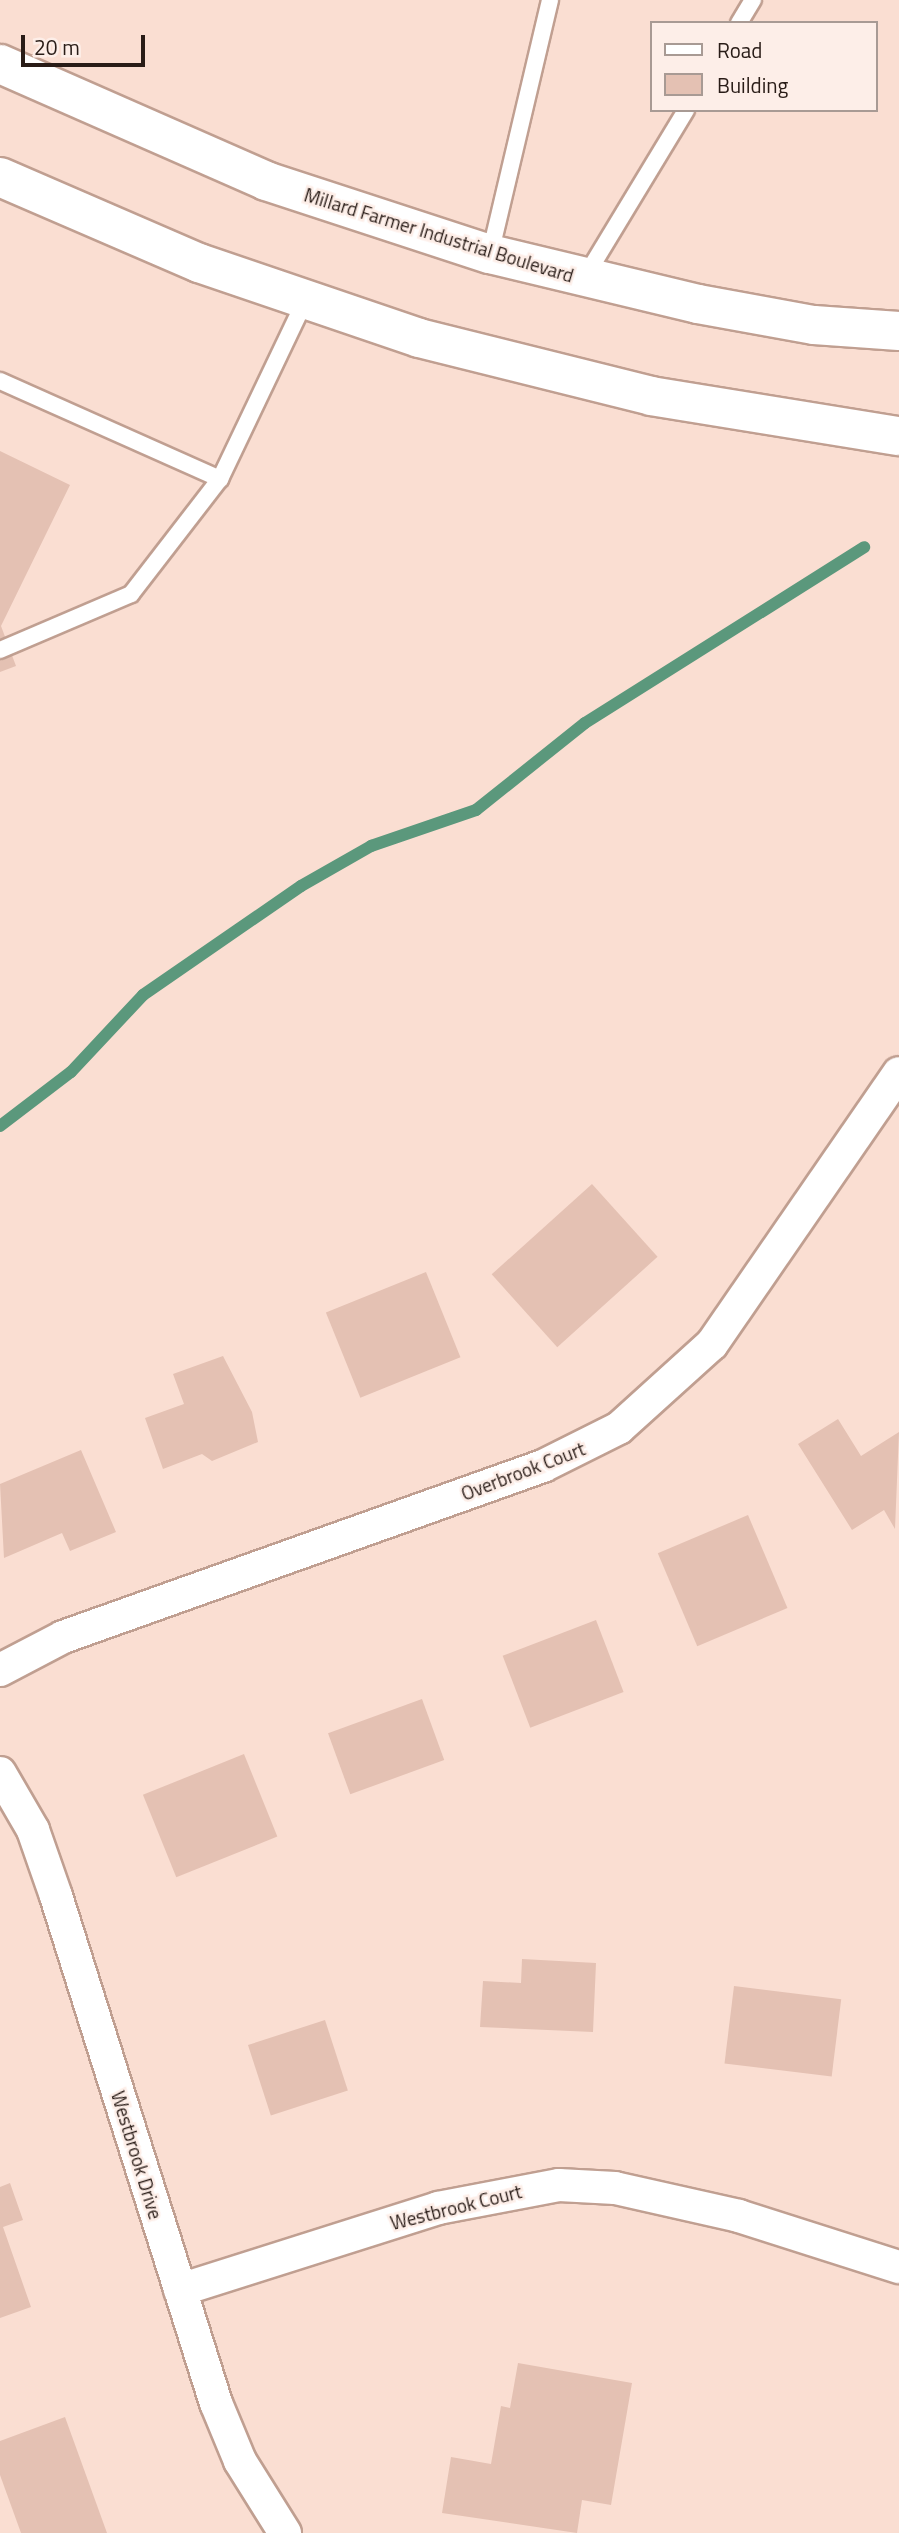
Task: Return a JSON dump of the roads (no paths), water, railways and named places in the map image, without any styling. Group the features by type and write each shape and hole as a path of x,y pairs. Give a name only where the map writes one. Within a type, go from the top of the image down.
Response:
{"main road":[{"name":"Millard Farmer Industrial Boulevard","path":"0,64 266,181 490,254 583,279 814,325 899,331"},
{"path":"0,177 305,301 574,378 899,436"}],"street":[{"name":"Overbrook Court","path":"0,1670 63,1637 543,1466 619,1428 712,1344 899,1073"},
{"name":"Westbrook Drive","path":"0,1773 37,1841 180,2290 240,2460 285,2533"},
{"name":"Westbrook Court","path":"180,2290 438,2207 559,2185 615,2188 739,2216 899,2267"}],"lane":[{"path":"490,254 550,0"},
{"path":"740,21 753,0"},
{"path":"583,279 685,112"},
{"path":"0,650 131,594 220,479 305,301"},
{"path":"0,381 220,479"}],"waterway":[{"path":"0,1126 71,1072 143,995 301,886 371,846 476,810 585,723 864,547"}]}
